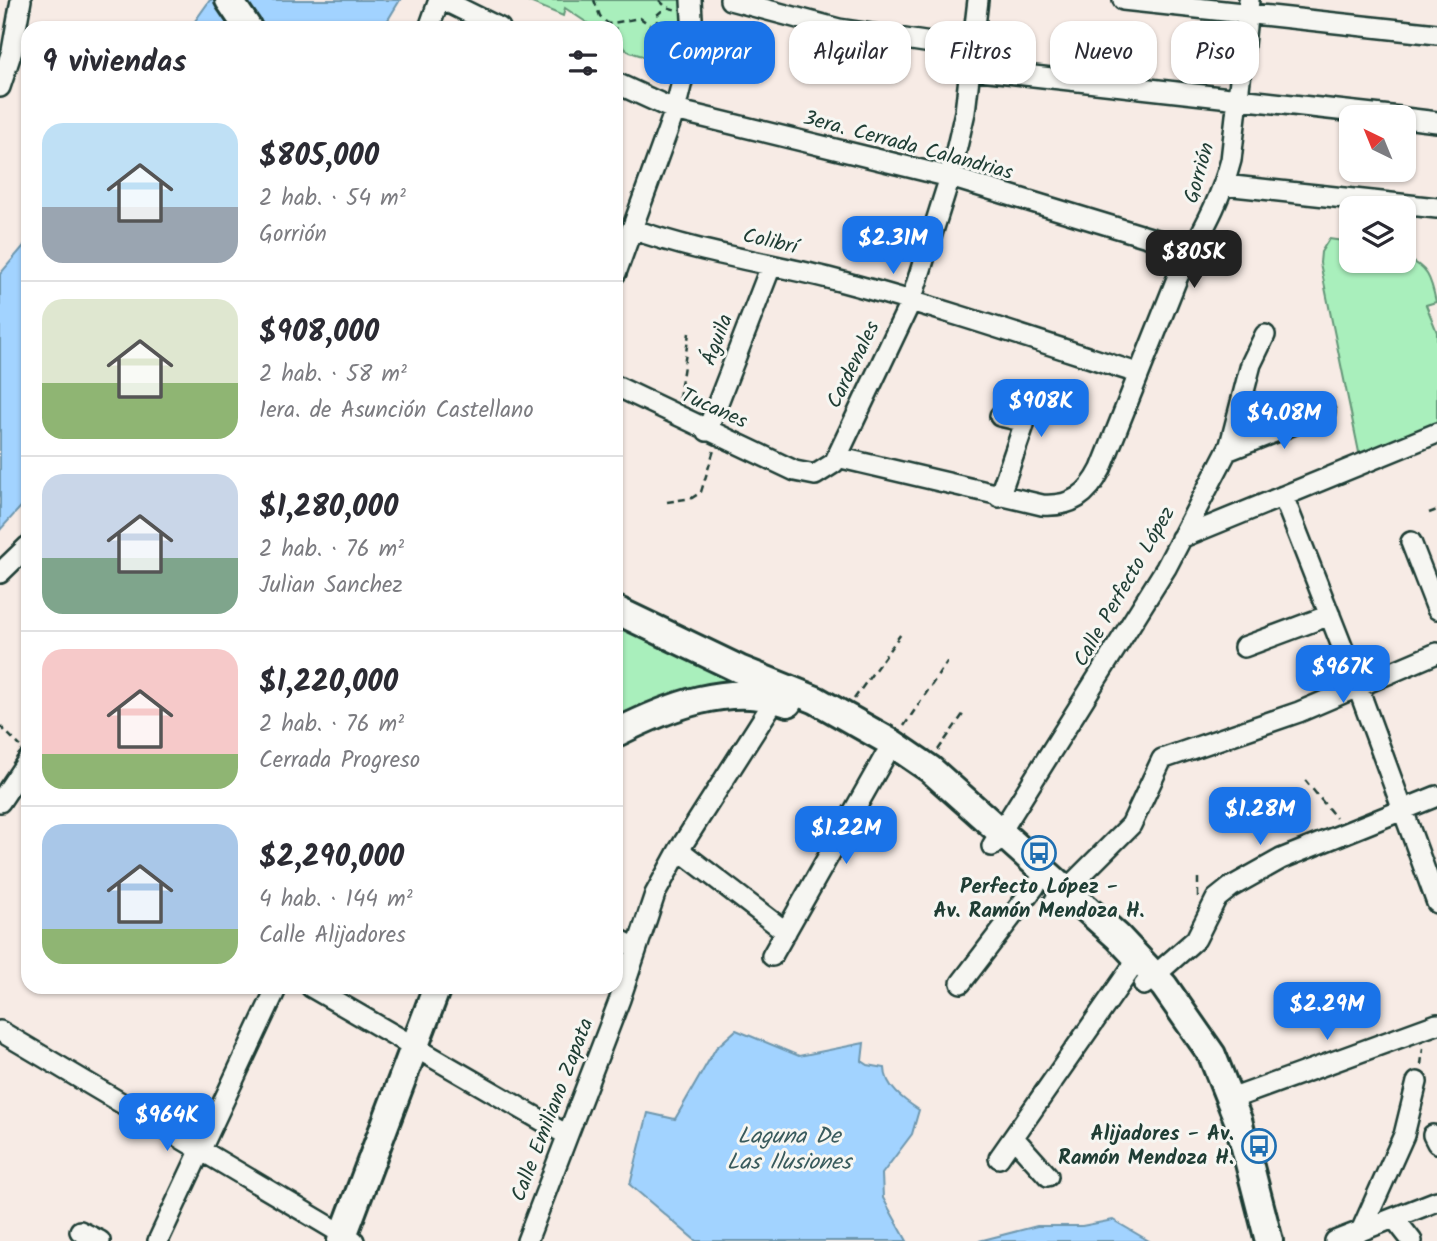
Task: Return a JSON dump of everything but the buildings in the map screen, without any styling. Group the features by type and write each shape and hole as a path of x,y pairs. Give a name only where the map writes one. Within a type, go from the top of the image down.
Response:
{"main road":[{"path":"229,0 243,21"},
{"path":"623,613 739,669 844,714 997,840"},
{"path":"729,695 741,685 739,669"},
{"path":"623,730 678,706 729,695 776,698 927,767 997,840 1143,977 1199,1034 1231,1099 1269,1241"},
{"path":"1143,977 1182,1035 1214,1097 1229,1142 1250,1241"},
{"path":"346,1239 434,994"}],"street":[{"path":"0,87 12,51 21,0"},
{"path":"432,21 441,0 485,21"},
{"path":"691,0 693,21"},
{"path":"730,0 839,29 925,42"},
{"name":"Cardenales","path":"975,21 978,0"},
{"path":"1123,0 1248,7 1437,34"},
{"name":"Gorrión","path":"999,497 1042,505 1066,504 1090,488 1101,470 1138,373 1191,250 1207,228 1224,185 1231,160 1248,7"},
{"path":"1036,76 1339,110"},
{"path":"623,254 676,110 682,84"},
{"name":"Cardenales","path":"837,457 911,301 950,177 968,84"},
{"name":"3era. Cerrada Calandrias","path":"623,86 676,110 950,177 1191,250"},
{"path":"1416,120 1437,122"},
{"path":"1224,185 1437,208"},
{"name":"Colibrí","path":"632,229 668,242 911,301 1138,373"},
{"name":"Águila","path":"712,433 771,266"},
{"name":"Calle Perfecto López","path":"997,840 1181,538 1227,451 1251,364 1265,335"},
{"name":"Tucanes","path":"623,390 795,471 808,475 821,473 837,457"},
{"path":"1227,451 1325,412"},
{"path":"837,457 999,497 1024,425 1019,420 1000,416"},
{"path":"1181,538 1437,433"},
{"path":"1283,496 1359,689 1437,903"},
{"path":"1411,542 1437,609"},
{"path":"0,573 21,553"},
{"path":"1244,647 1330,615"},
{"path":"961,983 1051,892 1131,825 1157,764 1162,759 1359,689 1437,653"},
{"name":"Calle Emiliano Zapata","path":"623,983 655,894 679,850 776,698"},
{"path":"772,956 889,749"},
{"path":"0,802 21,770"},
{"path":"999,1158 1143,977 1196,939 1210,907 1220,894 1281,859 1437,796"},
{"path":"679,850 786,932"},
{"path":"623,941 636,948"},
{"path":"158,1241 274,994"},
{"path":"323,994 567,1135"},
{"name":"Calle Emiliano Zapata","path":"527,1241 619,994"},
{"path":"1231,1099 1430,1027"},
{"path":"0,1031 201,1149 346,1239"},
{"path":"1361,1231 1404,1135 1417,1082"},
{"path":"1014,1138 1048,1176"},
{"path":"1335,1241 1437,1201"},
{"path":"1394,1218 1412,1241"},
{"path":"80,1231 100,1241"}],"path":[{"path":"594,0 600,16 605,21"},
{"path":"658,21 657,15 666,8"},
{"path":"623,21 640,18 644,21"},
{"path":"676,417 689,332"},
{"path":"667,502 692,499 701,492 712,433"},
{"path":"1429,513 1437,510"},
{"path":"844,714 903,631"},
{"path":"889,749 947,662"},
{"path":"927,767 964,713"},
{"path":"0,726 21,747"},
{"path":"1305,780 1348,833"},
{"path":"1417,1082 1430,1027"}],"green space":[{"path":"525,0 684,0 681,21 644,21 644,57 623,47 623,21 584,21 565,8 563,16"},
{"path":"1329,239 1339,240 1339,273 1416,273 1416,264 1427,274 1436,302 1426,305 1437,332 1437,431 1361,462 1320,263 1321,252"},
{"path":"623,621 760,688 623,727"}],"water":[{"path":"210,0 400,0 387,21 195,21"},
{"path":"21,249 21,507 0,530 0,274"},
{"name":"Laguna De Las Ilusiones","path":"736,1030 799,1056 864,1043 862,1061 885,1068 892,1087 919,1110 912,1134 882,1174 883,1198 907,1241 696,1241 630,1185 648,1113 675,1119 716,1048"},
{"path":"1113,1220 1149,1241 979,1241 1037,1226 1082,1226"}],"place":[{"name":"Perfecto López - Av. Ramón Mendoza H.","path":"1039,853"},
{"name":"Alijadores - Av. Ramón Mendoza H.","path":"1259,1146"}]}
